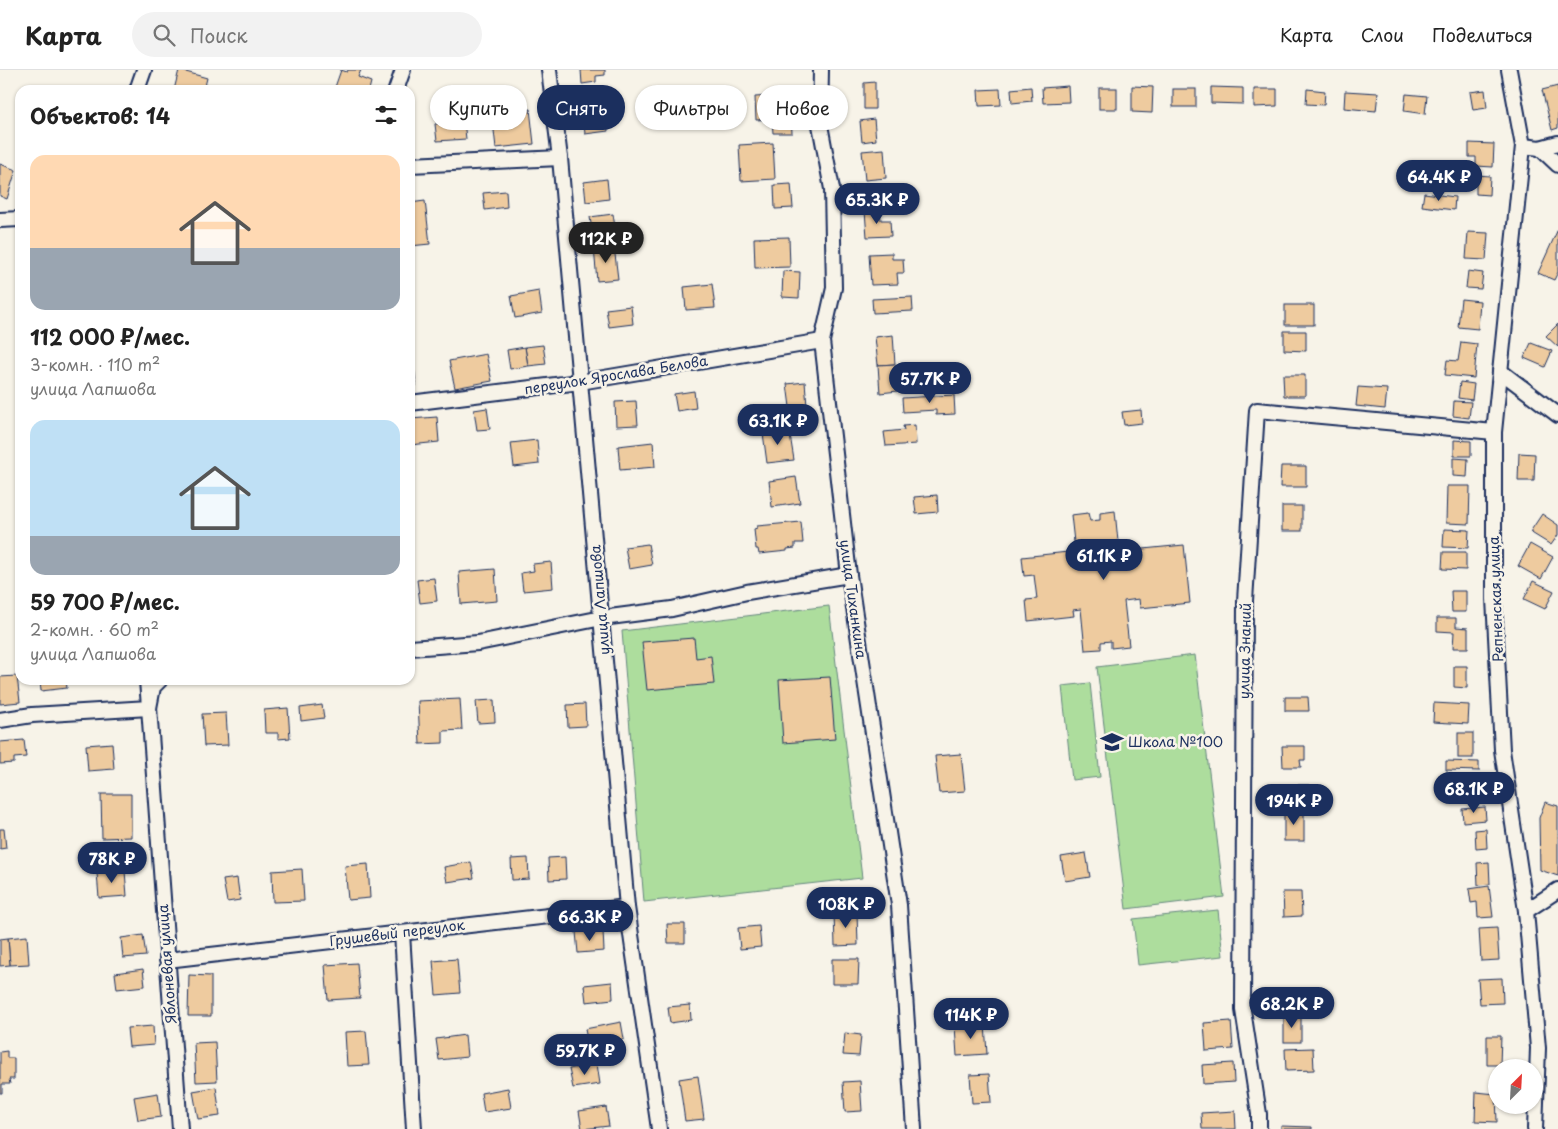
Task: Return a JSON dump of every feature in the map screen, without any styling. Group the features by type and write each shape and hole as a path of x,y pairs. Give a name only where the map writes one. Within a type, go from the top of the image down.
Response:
{"street":[{"path":"139,85 144,70"},
{"path":"398,85 403,70"},
{"name":"улица Лапшова","path":"549,70 560,158 628,907 658,1129"},
{"name":"улица Тиханкина","path":"821,70 820,125 832,189 834,288 822,342 849,575 899,905 914,1129"},
{"name":"Репненская улица","path":"1509,70 1523,146 1494,432 1494,599 1502,750 1526,911 1538,1048 1535,1129"},
{"path":"1523,146 1540,148 1558,142"},
{"path":"1540,148 1558,165"},
{"path":"415,165 560,158"},
{"path":"0,220 15,219"},
{"name":"переулок Ярослава Белова","path":"415,402 580,382 822,342"},
{"path":"1500,371 1558,415"},
{"name":"улица Знаний","path":"1259,1129 1259,1114 1243,1010 1245,601 1257,410 1494,432"},
{"path":"415,648 478,643 602,618 672,609 747,592 849,575"},
{"name":"Яблоневая улица","path":"147,685 180,1129"},
{"path":"0,720 32,715 149,708 155,685"},
{"path":"1526,911 1558,890"},
{"name":"Грушевый переулок","path":"167,960 628,907"},
{"path":"402,933 414,1129"}],"green space":[{"path":"829,606 862,878 644,902 622,631"},
{"path":"1195,655 1224,897 1126,909 1097,667"},
{"path":"1090,683 1100,777 1072,780 1062,686"},
{"path":"1218,910 1223,956 1138,965 1133,919"}],"building":[{"path":"179,70 207,78 205,85 175,85"},
{"path":"341,70 347,72 348,70 361,70 358,77 371,82 370,85 336,85"},
{"path":"581,70 605,70 605,75 596,76 596,82 582,84"},
{"path":"875,82 875,109 864,109 864,83"},
{"path":"1068,86 1069,102 1043,103 1042,88"},
{"path":"1132,86 1153,87 1152,113 1132,112"},
{"path":"1558,86 1558,128 1552,130 1542,90"},
{"path":"1031,87 1032,101 1012,103 1011,89"},
{"path":"1211,87 1243,88 1243,104 1211,103"},
{"path":"1099,88 1117,88 1117,109 1099,109"},
{"path":"1000,89 1001,105 979,106 978,90"},
{"path":"1173,89 1196,89 1196,107 1173,107"},
{"path":"1254,89 1277,89 1277,106 1254,107"},
{"path":"1307,89 1325,91 1324,105 1306,104"},
{"path":"1485,90 1487,108 1473,110 1470,92"},
{"path":"1345,91 1378,93 1376,111 1344,108"},
{"path":"1406,94 1427,96 1425,114 1404,111"},
{"path":"755,97 757,97 757,120 756,120"},
{"path":"527,109 530,109 534,144 496,148 494,130 527,130"},
{"path":"874,119 876,140 862,142 860,121"},
{"path":"436,130 465,130 466,139 437,141"},
{"path":"585,130 608,130 608,131 585,134"},
{"path":"773,130 792,130 792,133 773,133"},
{"path":"773,143 775,179 741,181 739,145"},
{"path":"1469,143 1494,144 1493,167 1476,166 1476,157 1469,157"},
{"path":"884,149 886,178 865,180 862,151"},
{"path":"0,164 15,170 15,173 7,199 0,196"},
{"path":"1476,175 1490,176 1489,195 1476,194"},
{"path":"607,179 609,199 586,202 584,182"},
{"path":"791,184 793,208 775,209 774,185"},
{"path":"506,191 507,207 485,210 483,193"},
{"path":"1424,193 1455,197 1454,210 1422,206"},
{"path":"425,201 430,244 415,246 415,202"},
{"path":"880,210 881,220 890,220 891,236 867,237 865,211"},
{"path":"613,214 616,234 593,237 590,217"},
{"path":"1558,229 1558,272 1554,280 1538,273"},
{"path":"1468,232 1488,233 1486,260 1466,259"},
{"path":"789,237 790,267 755,268 754,238"},
{"path":"614,246 618,279 597,281 594,248"},
{"path":"892,253 892,259 903,259 904,273 897,273 898,284 871,285 869,254"},
{"path":"783,271 800,272 799,298 782,297"},
{"path":"1468,271 1483,273 1481,289 1466,288"},
{"path":"712,284 715,308 686,310 684,287"},
{"path":"539,291 542,313 515,318 511,296"},
{"path":"912,297 913,311 873,313 872,299"},
{"path":"1461,299 1480,301 1478,329 1458,327"},
{"path":"1285,305 1314,305 1314,325 1285,325"},
{"path":"631,306 633,324 609,327 606,309"},
{"path":"1558,324 1558,347 1546,336"},
{"path":"1284,331 1306,331 1306,351 1284,350"},
{"path":"893,335 895,364 878,365 875,337"},
{"path":"1461,342 1477,344 1474,378 1445,375 1447,360 1458,361"},
{"path":"1531,343 1552,351 1545,367 1524,358"},
{"path":"543,345 546,364 528,366 525,347"},
{"path":"525,347 528,366 510,369 507,350"},
{"path":"486,354 492,381 455,388 449,361"},
{"path":"895,364 898,391 880,393 878,365"},
{"path":"1283,375 1305,375 1305,396 1284,396"},
{"path":"805,382 807,406 790,407 787,384"},
{"path":"1460,382 1474,384 1472,400 1458,398"},
{"path":"1358,387 1387,389 1385,409 1356,406"},
{"path":"694,391 696,408 677,411 674,394"},
{"path":"954,395 955,414 936,415 936,410 903,412 902,398"},
{"path":"636,401 638,425 616,426 615,402"},
{"path":"1454,401 1471,402 1469,418 1453,416"},
{"path":"487,408 490,429 477,430 474,410"},
{"path":"1141,410 1142,423 1124,425 1122,412"},
{"path":"437,417 439,442 415,444 415,419"},
{"path":"915,425 916,444 886,446 884,432 904,430 903,426"},
{"path":"789,429 794,460 767,463 763,433"},
{"path":"537,440 539,464 514,467 511,443"},
{"path":"1454,440 1471,441 1471,456 1454,456"},
{"path":"653,442 655,467 620,470 618,446"},
{"path":"1519,453 1535,454 1534,481 1518,481"},
{"path":"1453,458 1468,459 1467,477 1453,476"},
{"path":"1281,466 1306,466 1306,487 1280,487"},
{"path":"796,477 800,503 772,507 769,481"},
{"path":"1447,486 1470,486 1469,524 1446,523"},
{"path":"937,495 938,512 916,514 914,497"},
{"path":"1282,506 1302,506 1302,531 1282,531"},
{"path":"1115,511 1120,562 1134,561 1133,550 1184,545 1190,603 1140,608 1139,599 1124,601 1129,646 1111,648 1111,641 1101,642 1101,649 1085,650 1081,609 1073,610 1074,616 1028,621 1026,600 1037,599 1034,575 1024,576 1022,557 1068,552 1069,560 1076,560 1071,515 1088,513 1090,521 1100,520 1100,513"},
{"path":"1542,514 1558,525 1558,535 1551,545 1530,532"},
{"path":"801,522 803,543 795,543 795,548 787,549 787,551 759,554 758,549 756,549 754,529 757,526"},
{"path":"1444,529 1469,530 1468,548 1443,547"},
{"path":"648,544 652,565 629,569 625,547"},
{"path":"1530,544 1553,557 1541,579 1518,566"},
{"path":"1443,552 1466,552 1466,570 1442,569"},
{"path":"551,562 553,588 523,591 521,573 534,571 533,564"},
{"path":"495,569 497,601 461,604 459,572"},
{"path":"434,578 437,601 420,603 417,580"},
{"path":"1533,581 1554,591 1545,609 1524,599"},
{"path":"1451,591 1466,591 1466,612 1452,612"},
{"path":"1437,618 1456,618 1456,627 1468,628 1468,648 1453,648 1454,632 1437,631"},
{"path":"694,638 696,658 711,656 714,684 647,690 642,642"},
{"path":"1454,666 1467,666 1467,688 1454,687"},
{"path":"15,676 15,685 18,685 20,702 0,704 0,677"},
{"path":"830,677 835,739 783,743 779,680"},
{"path":"40,685 67,685 67,688 41,691"},
{"path":"1285,697 1308,697 1309,711 1285,711"},
{"path":"460,699 462,730 443,731 443,743 420,744 418,701"},
{"path":"494,700 495,722 478,723 476,701"},
{"path":"1434,703 1469,705 1468,724 1433,722"},
{"path":"585,704 586,726 568,727 567,705"},
{"path":"322,705 324,718 301,721 300,708"},
{"path":"288,708 290,738 278,739 278,733 265,733 264,710"},
{"path":"226,713 228,745 204,746 202,714"},
{"path":"1458,733 1473,733 1473,758 1458,758"},
{"path":"24,740 26,757 14,758 14,763 0,764 0,742"},
{"path":"112,743 114,769 88,771 86,745"},
{"path":"1282,746 1305,746 1305,760 1300,760 1301,767 1283,767"},
{"path":"961,754 965,791 939,793 935,756"},
{"path":"1446,761 1479,762 1479,771 1446,770"},
{"path":"1457,778 1477,778 1478,795 1458,796"},
{"path":"1284,785 1309,785 1309,796 1302,796 1302,807 1284,807"},
{"path":"101,794 131,794 131,837 102,838"},
{"path":"1545,802 1558,806 1558,876 1540,870 1539,818"},
{"path":"1485,807 1486,820 1463,822 1462,809"},
{"path":"1284,811 1304,811 1304,841 1284,841"},
{"path":"0,829 4,829 6,848 0,849"},
{"path":"1486,829 1487,848 1476,849 1475,830"},
{"path":"1086,853 1090,877 1065,881 1061,857"},
{"path":"565,857 566,879 549,880 548,858"},
{"path":"528,858 529,879 512,880 511,859"},
{"path":"471,862 474,878 447,882 444,867"},
{"path":"1489,862 1490,884 1478,885 1477,863"},
{"path":"368,864 370,898 348,900 345,866"},
{"path":"302,869 304,901 273,902 272,871"},
{"path":"125,871 127,896 99,898 97,873"},
{"path":"237,878 240,900 227,902 223,880"},
{"path":"1489,886 1493,917 1478,918 1477,902 1471,903 1469,889"},
{"path":"1283,892 1301,892 1302,916 1284,917"},
{"path":"857,912 858,945 835,946 834,913"},
{"path":"667,924 685,924 685,943 668,943"},
{"path":"759,926 761,947 740,949 738,928"},
{"path":"1497,928 1499,960 1481,961 1479,929"},
{"path":"603,931 604,951 578,953 576,932"},
{"path":"143,935 146,956 123,958 121,938"},
{"path":"27,936 29,964 10,965 8,938"},
{"path":"8,938 10,965 0,966 0,939"},
{"path":"457,959 460,993 436,995 433,961"},
{"path":"832,959 859,959 858,984 832,984"},
{"path":"357,963 360,998 328,1000 325,965"},
{"path":"143,969 145,986 117,989 115,973"},
{"path":"189,975 211,976 211,1016 188,1016"},
{"path":"1502,978 1503,1003 1480,1004 1478,979"},
{"path":"612,982 613,999 586,1002 584,985"},
{"path":"690,1005 691,1020 670,1023 668,1007"},
{"path":"1284,1016 1301,1016 1301,1042 1284,1042"},
{"path":"1231,1021 1233,1049 1206,1051 1204,1023"},
{"path":"621,1022 624,1039 588,1045 585,1029"},
{"path":"985,1024 987,1054 957,1056 955,1026"},
{"path":"153,1026 154,1045 129,1047 127,1028"},
{"path":"366,1031 369,1065 347,1066 345,1032"},
{"path":"845,1033 861,1035 859,1056 843,1055"},
{"path":"465,1035 467,1057 439,1060 436,1039"},
{"path":"1487,1036 1501,1036 1500,1059 1488,1059 1487,1065"},
{"path":"215,1042 217,1081 196,1082 194,1043"},
{"path":"1313,1048 1314,1070 1286,1071 1285,1049"},
{"path":"7,1051 7,1058 14,1058 14,1079 9,1079 10,1084 2,1084 2,1093 0,1093 0,1052"},
{"path":"1233,1063 1234,1082 1203,1084 1202,1065"},
{"path":"597,1064 600,1084 573,1088 569,1069"},
{"path":"989,1074 991,1102 972,1103 970,1075"},
{"path":"698,1076 704,1119 685,1121 679,1079"},
{"path":"860,1081 862,1111 845,1112 843,1082"},
{"path":"216,1087 220,1116 198,1119 193,1091"},
{"path":"508,1088 511,1108 484,1112 481,1093"},
{"path":"1476,1092 1488,1093 1488,1114 1497,1114 1497,1122 1475,1121"},
{"path":"158,1093 161,1117 138,1120 134,1097"},
{"path":"606,1107 609,1126 582,1129 579,1111"},
{"path":"1235,1111 1236,1129 1202,1129 1201,1113"},
{"path":"1281,1126 1312,1127 1312,1129 1281,1129"}],"place":[{"name":"Школа №100","path":"1112,742"}]}
